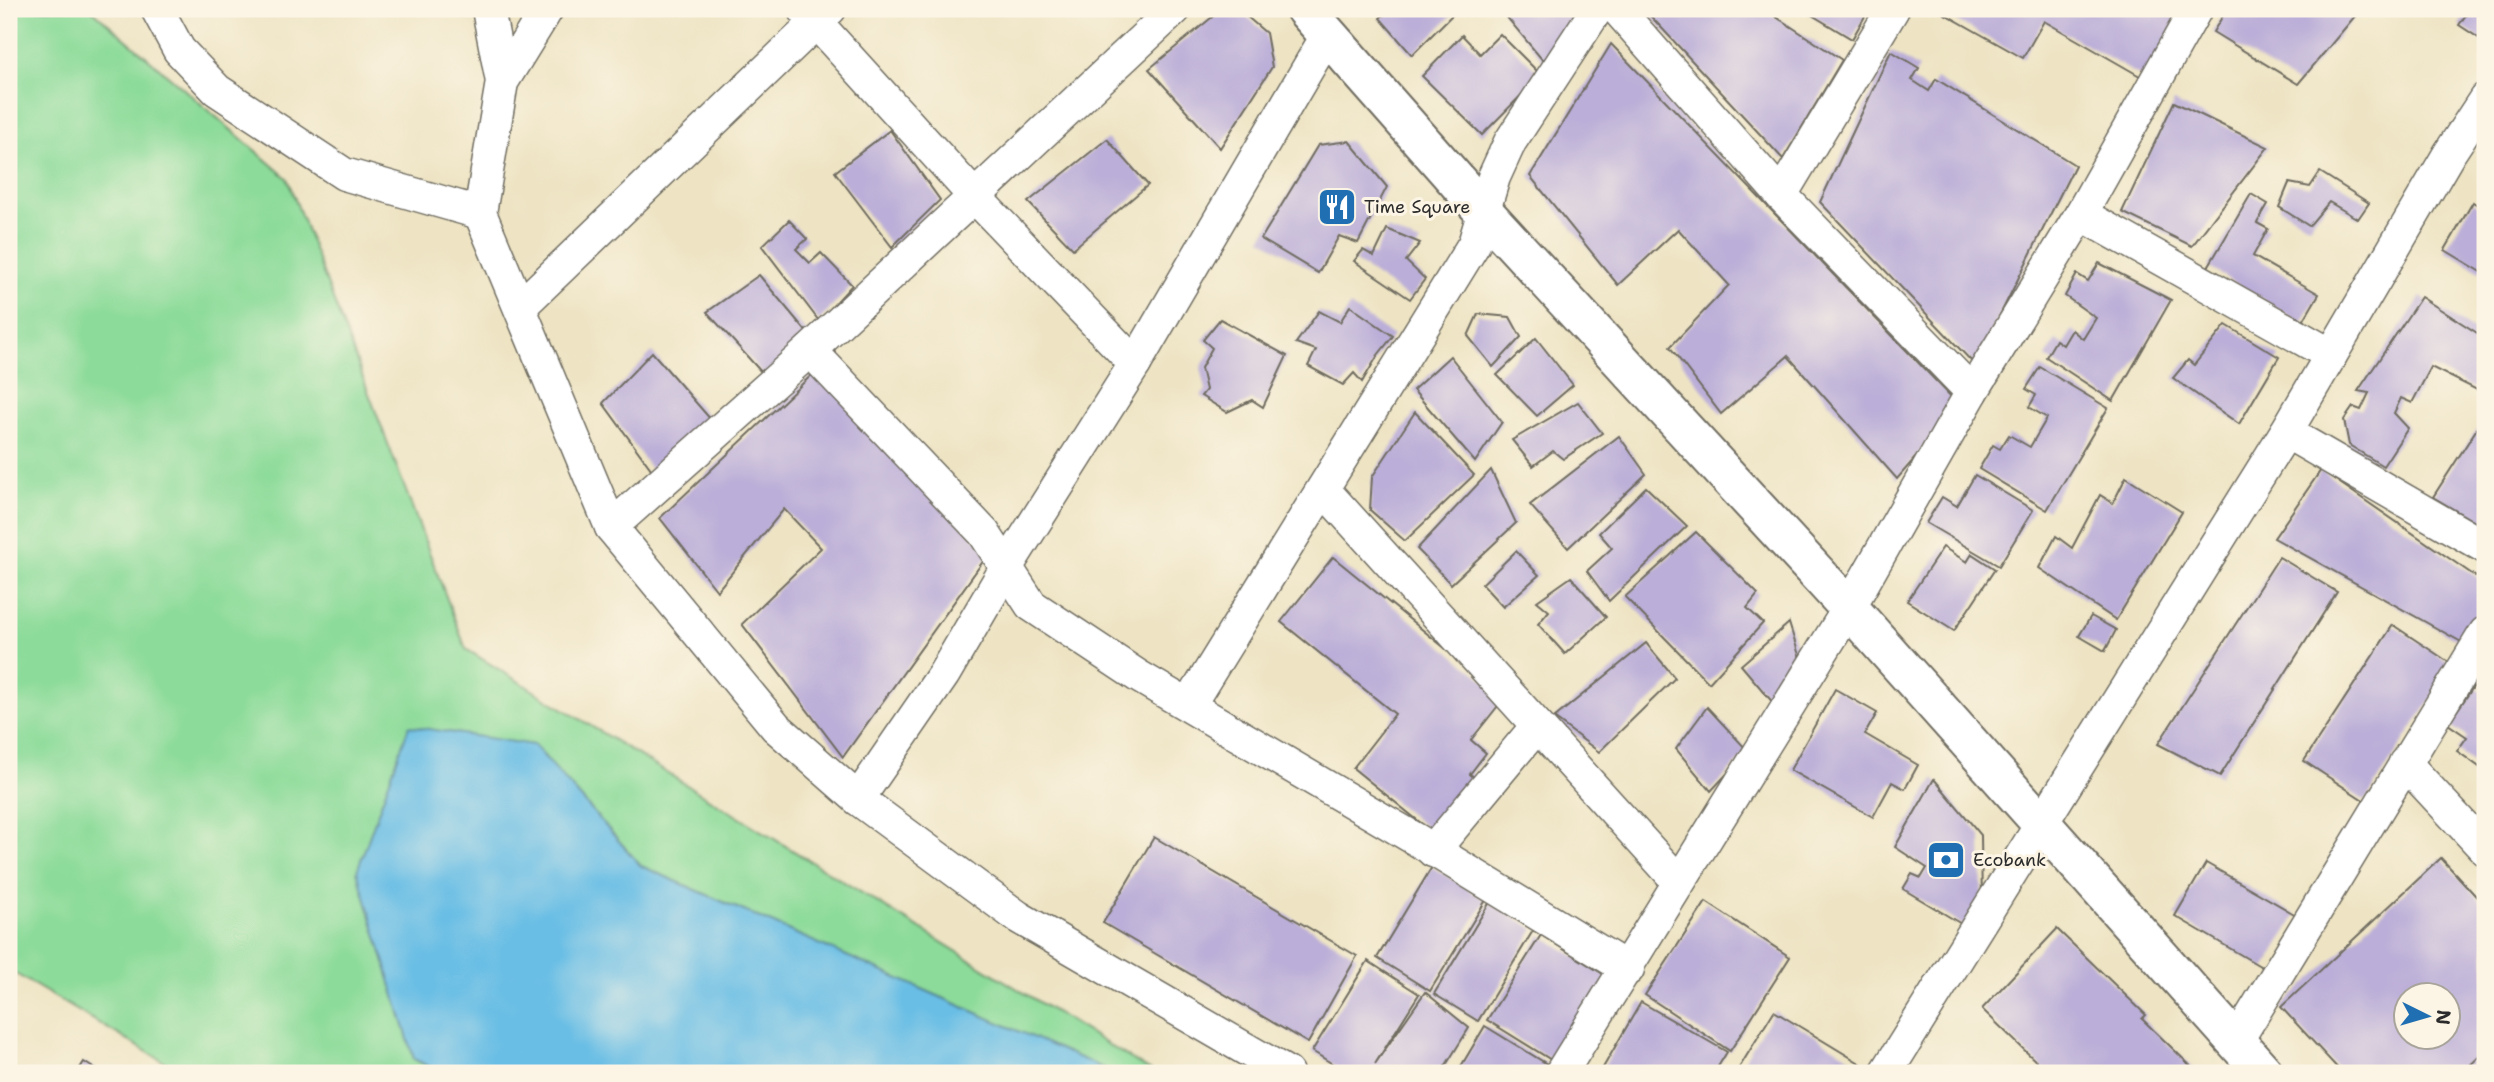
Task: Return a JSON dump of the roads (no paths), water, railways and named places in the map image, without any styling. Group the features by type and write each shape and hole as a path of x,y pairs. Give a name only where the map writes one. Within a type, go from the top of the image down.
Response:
{"street":[{"path":"158,9 178,50 217,90 344,174 480,213"},
{"path":"488,9 502,82 480,213 611,527 776,727 858,799 1018,917 1287,1073"},
{"path":"502,82 547,9"},
{"path":"611,527 810,349 1175,9"},
{"path":"1189,705 1474,244 1494,177 1510,142 1597,9"},
{"path":"1617,9 1781,195 1972,392"},
{"path":"1781,195 1893,9"},
{"path":"1562,1073 1628,969 1678,881 1849,608 1972,392 2081,214 2196,9"},
{"path":"520,307 817,13 975,197 1135,364"},
{"path":"858,799 944,674 1006,568 1135,364 1317,21 1485,213 1849,608 2264,1073"},
{"path":"1891,1071 2040,825 2286,432 2449,154 2485,99"},
{"path":"2081,214 2332,355"},
{"path":"810,349 984,533 1031,604 1138,676 1628,969"},
{"path":"2286,432 2485,547"},
{"path":"1323,489 1678,881"},
{"path":"2236,1042 2485,633"},
{"path":"1433,851 1537,726"},
{"path":"2405,763 2481,840"}],"water":[{"path":"409,726 534,745 641,866 1109,1073 441,1073 414,1059 357,871"}],"place":[{"name":"Time Square","path":"1337,207"},
{"name":"Ecobank","path":"1946,860"}]}
